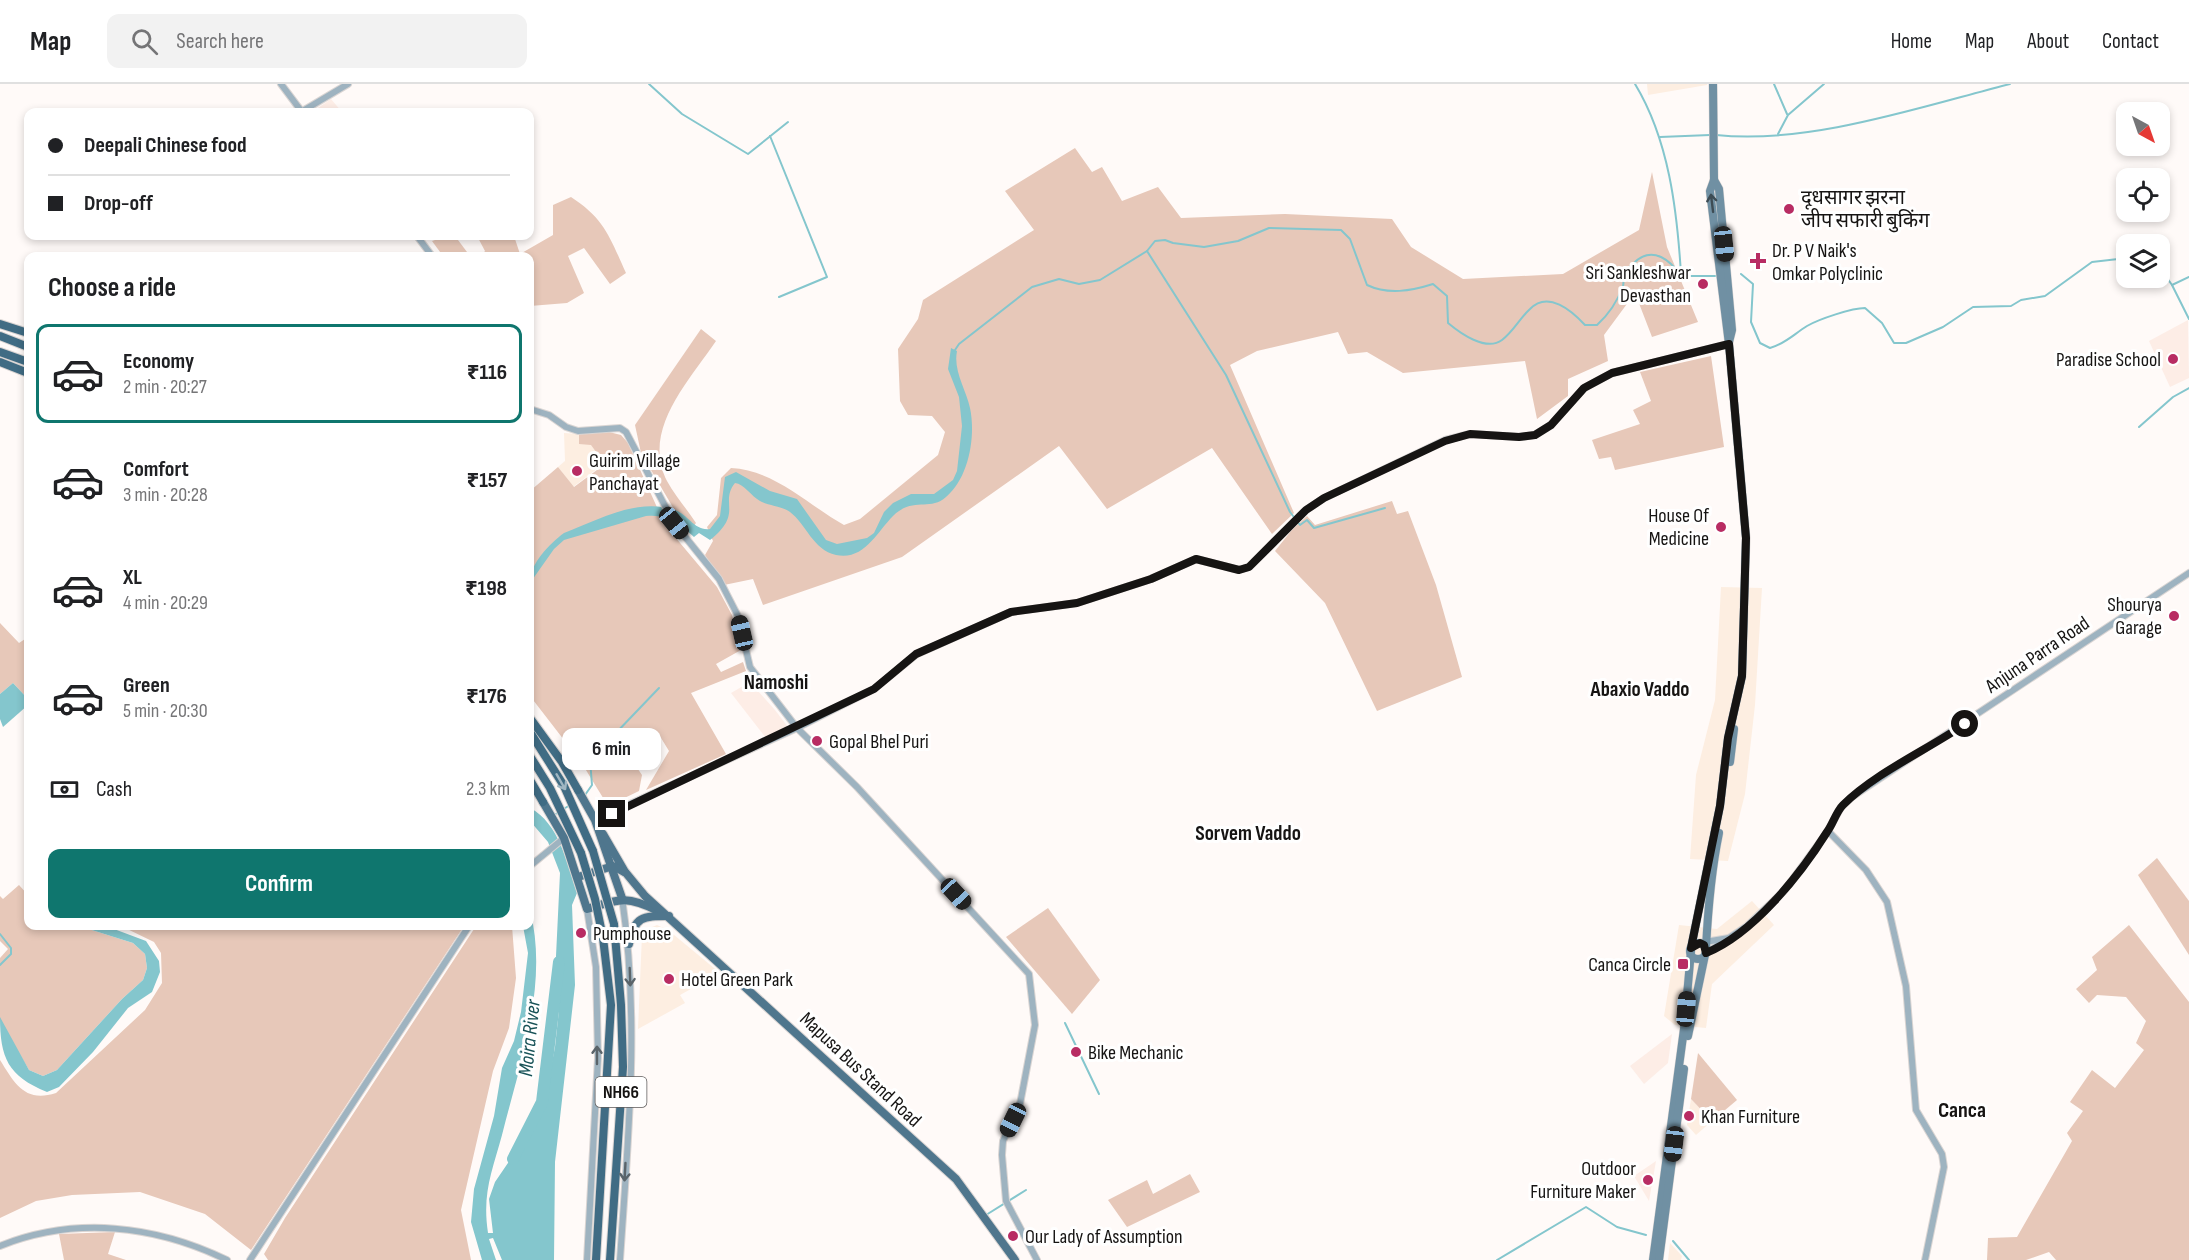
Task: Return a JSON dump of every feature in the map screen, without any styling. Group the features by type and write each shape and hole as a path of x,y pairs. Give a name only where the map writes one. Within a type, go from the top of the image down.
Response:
{"highway":[{"path":"0,324 24,332"},
{"path":"0,336 24,345"},
{"path":"0,352 24,361"},
{"path":"0,362 24,371"},
{"path":"534,724 562,762 578,790"},
{"name":"NH66","path":"534,738 564,786 593,851 614,924 621,1005 622,1067 610,1260"},
{"name":"NH66","path":"534,762 550,788 581,853 595,899 603,938 611,1005 596,1260"},
{"path":"534,787 543,802"}],"main road":[{"path":"1653,1260 1684,1029 1691,950 1720,806 1728,738 1742,676 1746,538 1722,263 1710,191 1714,180 1713,84"},
{"path":"1659,1260 1689,1028 1704,948 1711,871 1724,809 1738,696"},
{"path":"578,790 599,829 622,898"},
{"path":"543,802 554,820 578,877 587,909 622,898 636,900 669,916"},
{"path":"599,829 611,843 626,873 645,896 669,916"},
{"path":"578,877 613,866 626,873"},
{"path":"629,944 633,927 637,922 650,916 669,916"},
{"name":"Mapusa Bus Stand Road","path":"669,916 956,1179 1015,1260"},
{"path":"1691,950 1696,958 1704,948"},
{"path":"1691,950 1704,948"}],"street":[{"path":"281,84 299,108"},
{"path":"309,108 348,84"},
{"path":"595,820 797,728 874,689 916,654 1011,612 1077,603 1151,579 1196,559 1239,570 1257,562 1306,510 1347,486 1445,441 1470,434 1519,437 1535,435 1551,425 1584,388 1612,373 1729,344"},
{"path":"534,410 549,414 566,427 578,431 620,428 626,432 674,523 719,579 738,616 750,667 797,728 857,788 1029,974 1035,1025 1020,1104 1003,1141 1002,1155 1006,1201 1037,1260"},
{"name":"Anjuna Parra Road","path":"1704,948 1729,938 1761,914 1784,891 1828,831 1841,807 1852,797 2189,573"},
{"path":"1828,831 1866,870 1887,902 1906,986 1917,1110 1942,1154 1944,1167 1925,1260"},
{"path":"534,862 561,840"},
{"path":"620,1260 633,1043 629,944 622,898"},
{"path":"587,909 596,967 598,1058 587,1260"},
{"path":"250,1260 466,930"},
{"path":"1704,948 1729,938"},
{"path":"0,1246 28,1235 78,1227 117,1228 154,1233 209,1251 227,1260"}],"shaded area":[{"path":"1647,84 1707,84 1707,85 1648,95"},
{"path":"331,99 339,108 318,108"},
{"path":"1075,148 1092,172 1102,167 1122,201 1158,187 1181,218 1285,214 1392,219 1411,247 1463,279 1563,274 1639,230 1652,172 1667,247 1698,322 1652,337 1635,293 1604,335 1608,361 1568,379 1568,396 1537,419 1525,361 1403,373 1367,352 1348,354 1338,332 1257,351 1230,365 1294,513 1272,534 1212,448 1107,509 1059,446 902,557 763,605 753,579 724,585 705,555 713,541 707,527 717,515 721,478 731,468 747,470 777,482 844,525 860,519 938,455 945,432 932,416 908,415 900,401 898,349 918,319 923,300 1034,230 1005,191"},
{"path":"571,197 592,213 611,239 626,273 610,284 584,248 568,256 584,293 567,303 534,306 534,252 523,252 553,235 553,205"},
{"path":"458,240 467,252 440,252 432,241"},
{"path":"479,240 515,240 519,252 484,252"},
{"name":"Paradise School","path":"2188,320 2189,378 2170,387 2149,341"},
{"path":"701,329 716,341 672,407 664,425 660,443 661,462 667,481 696,523 688,533 641,453 635,425"},
{"path":"1711,356 1724,447 1615,470 1611,457 1599,459 1592,440 1640,424 1633,410 1651,401 1640,372"},
{"path":"605,431 621,435 628,443 665,525 717,587 732,615 741,650 716,664 721,672 743,662 746,671 691,693 726,754 646,790 669,751 658,733 627,753 642,775 639,791 612,804 605,801 581,762 534,701 534,488 558,467 574,487 605,464 591,445 579,444 579,434"},
{"path":"564,433 579,434 579,444 591,444 605,463 573,487 558,467 565,461"},
{"path":"1392,501 1397,514 1408,511 1436,585 1462,677 1377,711 1325,603 1275,551 1307,516 1315,525"},
{"path":"1721,587 1762,588 1755,705 1745,794 1728,861 1690,859 1696,775 1715,700"},
{"path":"0,623 19,643 24,640 24,695 13,683 0,694"},
{"path":"750,682 788,727 766,738 731,693"},
{"path":"2157,858 2189,901 2189,955 2138,875"},
{"path":"19,885 24,891 24,930 92,930 133,943 145,954 147,968 143,980 122,999 57,1070 43,1076 29,1070 0,1021 0,958 8,949 0,941 0,896 3,899"},
{"path":"1752,901 1774,925 1712,984 1706,1028 1675,1025 1664,1016 1679,925 1717,929"},
{"path":"1048,908 1100,980 1072,1014 1006,937"},
{"path":"657,925 668,930 720,973 680,995 685,1003 638,1029 642,935 645,930"},
{"path":"2129,925 2189,1002 2189,1260 2056,1260 2049,1252 2026,1260 1987,1260 1988,1238 2017,1237 2072,1141 2067,1133 2083,1111 2070,1102 2092,1070 2115,1088 2144,1050 2136,1043 2146,1021 2126,997 2097,995 2089,1003 2076,989 2097,970 2092,957"},
{"path":"129,930 461,930 251,1250 205,1214 140,1192 72,1195 36,1201 0,1218 0,1060 22,1089 36,1095 56,1093 145,1010 162,983 161,953 154,942"},
{"path":"473,930 512,930 516,978 509,1028 493,1071 461,1210 471,1260 268,1260 264,1254 285,1218"},
{"path":"1672,1034 1668,1063 1644,1084 1630,1066"},
{"path":"1698,1053 1737,1100 1712,1121 1691,1099"},
{"path":"1691,1099 1712,1121 1696,1135 1687,1125"},
{"path":"1656,1161 1649,1201 1634,1176"},
{"path":"1190,1174 1200,1192 1127,1227 1108,1200 1147,1180 1153,1194"},
{"path":"115,1232 108,1254 126,1260 64,1260 59,1234"},
{"path":"1670,1243 1682,1256 1681,1260 1668,1260"}],"water":[{"path":"951,348 957,351 958,373 972,419 969,456 960,479 954,489 940,501 914,505 900,510 862,550 846,556 828,552 821,548 790,512 760,501 735,483 729,497 729,515 726,523 710,540 699,533 694,537 667,518 646,516 564,540 554,549 534,577 536,562 546,549 564,533 618,512 647,506 661,507 680,512 700,528 710,529 720,516 725,477 736,472 770,491 797,499 826,540 837,544 867,538 874,533 884,512 893,503 911,494 934,494 953,480 957,471 962,426 959,397 948,369"},
{"path":"13,683 24,695 24,709 3,727 0,719 0,694"},
{"path":"534,811 548,823 561,845 577,893 572,905 575,985 555,1162 554,1260 502,1260 493,1238 489,1239 496,1260 482,1260 471,1222 474,1189 494,1116 502,1068 514,1041 521,1012 528,953 524,930 534,930 535,938 534,995 524,1052 489,1183 486,1206 488,1233 493,1233 489,1199 495,1182 529,1132 545,1099 555,1047 559,1010 556,956 560,873 548,842 534,826"},
{"path":"92,930 117,930 146,941 159,961 160,972 152,992 128,1008 93,1052 59,1087 47,1092 23,1079 9,1064 5,1055 0,1031 0,1017 29,1070 43,1076 57,1070 122,999 143,980 147,968 145,954 133,943"}],"waterway":[{"path":"649,84 682,114 748,154 788,122"},
{"path":"1635,84 1656,128 1669,176 1677,225 1681,274"},
{"path":"1774,84 1787,114"},
{"path":"1778,134 1788,115 1824,84"},
{"path":"1716,135 1751,137 1826,129 1902,113 2010,84"},
{"path":"1660,137 1710,135"},
{"path":"770,136 827,277 779,297"},
{"path":"953,353 959,344 1032,287 1059,279 1079,284 1100,280 1147,251 1155,241 1165,240 1204,247 1238,241 1269,228 1341,230 1350,239 1367,285 1383,290 1400,291 1433,284 1447,296 1448,323 1474,340 1488,344 1502,340 1530,309 1544,302 1552,302 1567,309 1585,325 1597,325 1609,312 1618,297 1626,271 1642,257 1648,255 1661,257 1667,260 1681,276"},
{"path":"1147,251 1226,375 1290,512 1300,525 1307,520 1314,528 1385,508"},
{"path":"1741,274 1753,284 1751,322 1760,343 1770,348 1819,320 1859,308 1865,308 1882,323 1894,343 1906,343 1943,327 1973,307 2011,306 2021,300 2045,296 2092,262 2116,259"},
{"path":"1681,276 1715,276"},
{"path":"2170,282 2172,285 2189,277"},
{"path":"2172,285 2189,319"},
{"path":"2139,427 2173,397 2189,388"},
{"path":"585,795 592,785 590,760 659,688"},
{"path":"554,815 570,805"},
{"path":"0,934 11,948 11,954 0,965"},
{"name":"Moira River","path":"513,1159 542,1102 559,962"},
{"path":"1065,1023 1099,1094"},
{"path":"986,1215 1026,1190"},
{"path":"1497,1260 1586,1207 1617,1227 1646,1235"},
{"path":"1673,1241 1689,1260"}],"place":[{"name":"दूधसागर झरना जीप सफारी बुकिंग","path":"1789,209"},
{"name":"Dr. P V Naik's Omkar Polyclinic","path":"1758,261"},
{"name":"Sri Sankleshwar Devasthan","path":"1703,284"},
{"name":"Paradise School","path":"2173,359"},
{"name":"Guirim Village Panchayat","path":"577,471"},
{"name":"House Of Medicine","path":"1721,527"},
{"name":"Shourya Garage","path":"2174,616"},
{"name":"Gopal Bhel Puri","path":"817,741"},
{"name":"Pumphouse","path":"581,933"},
{"name":"Canca Circle","path":"1683,964"},
{"name":"Hotel Green Park","path":"669,979"},
{"name":"Bike Mechanic","path":"1076,1052"},
{"name":"Khan Furniture","path":"1689,1116"},
{"name":"Outdoor Furniture Maker","path":"1648,1180"},
{"name":"Our Lady of Assumption","path":"1013,1236"}],"district":[{"name":"Namoshi","path":"776,682"},
{"name":"Abaxio Vaddo","path":"1640,689"},
{"name":"Sorvem Vaddo","path":"1248,833"},
{"name":"Canca","path":"1962,1109"}],"route":[{"path":"612,814 797,728 874,689 916,654 1011,612 1077,603 1151,579 1196,559 1239,570 1249,567 1257,562 1306,510 1347,486 1423,450 1470,434 1519,437 1535,435 1551,425 1571,400 1596,380 1612,373 1729,344 1746,538 1742,676 1728,738 1720,806 1691,948 1694,944 1700,943 1704,945 1706,953 1714,950 1747,926 1784,891 1828,831 1841,807 1888,772 1965,724"}]}
